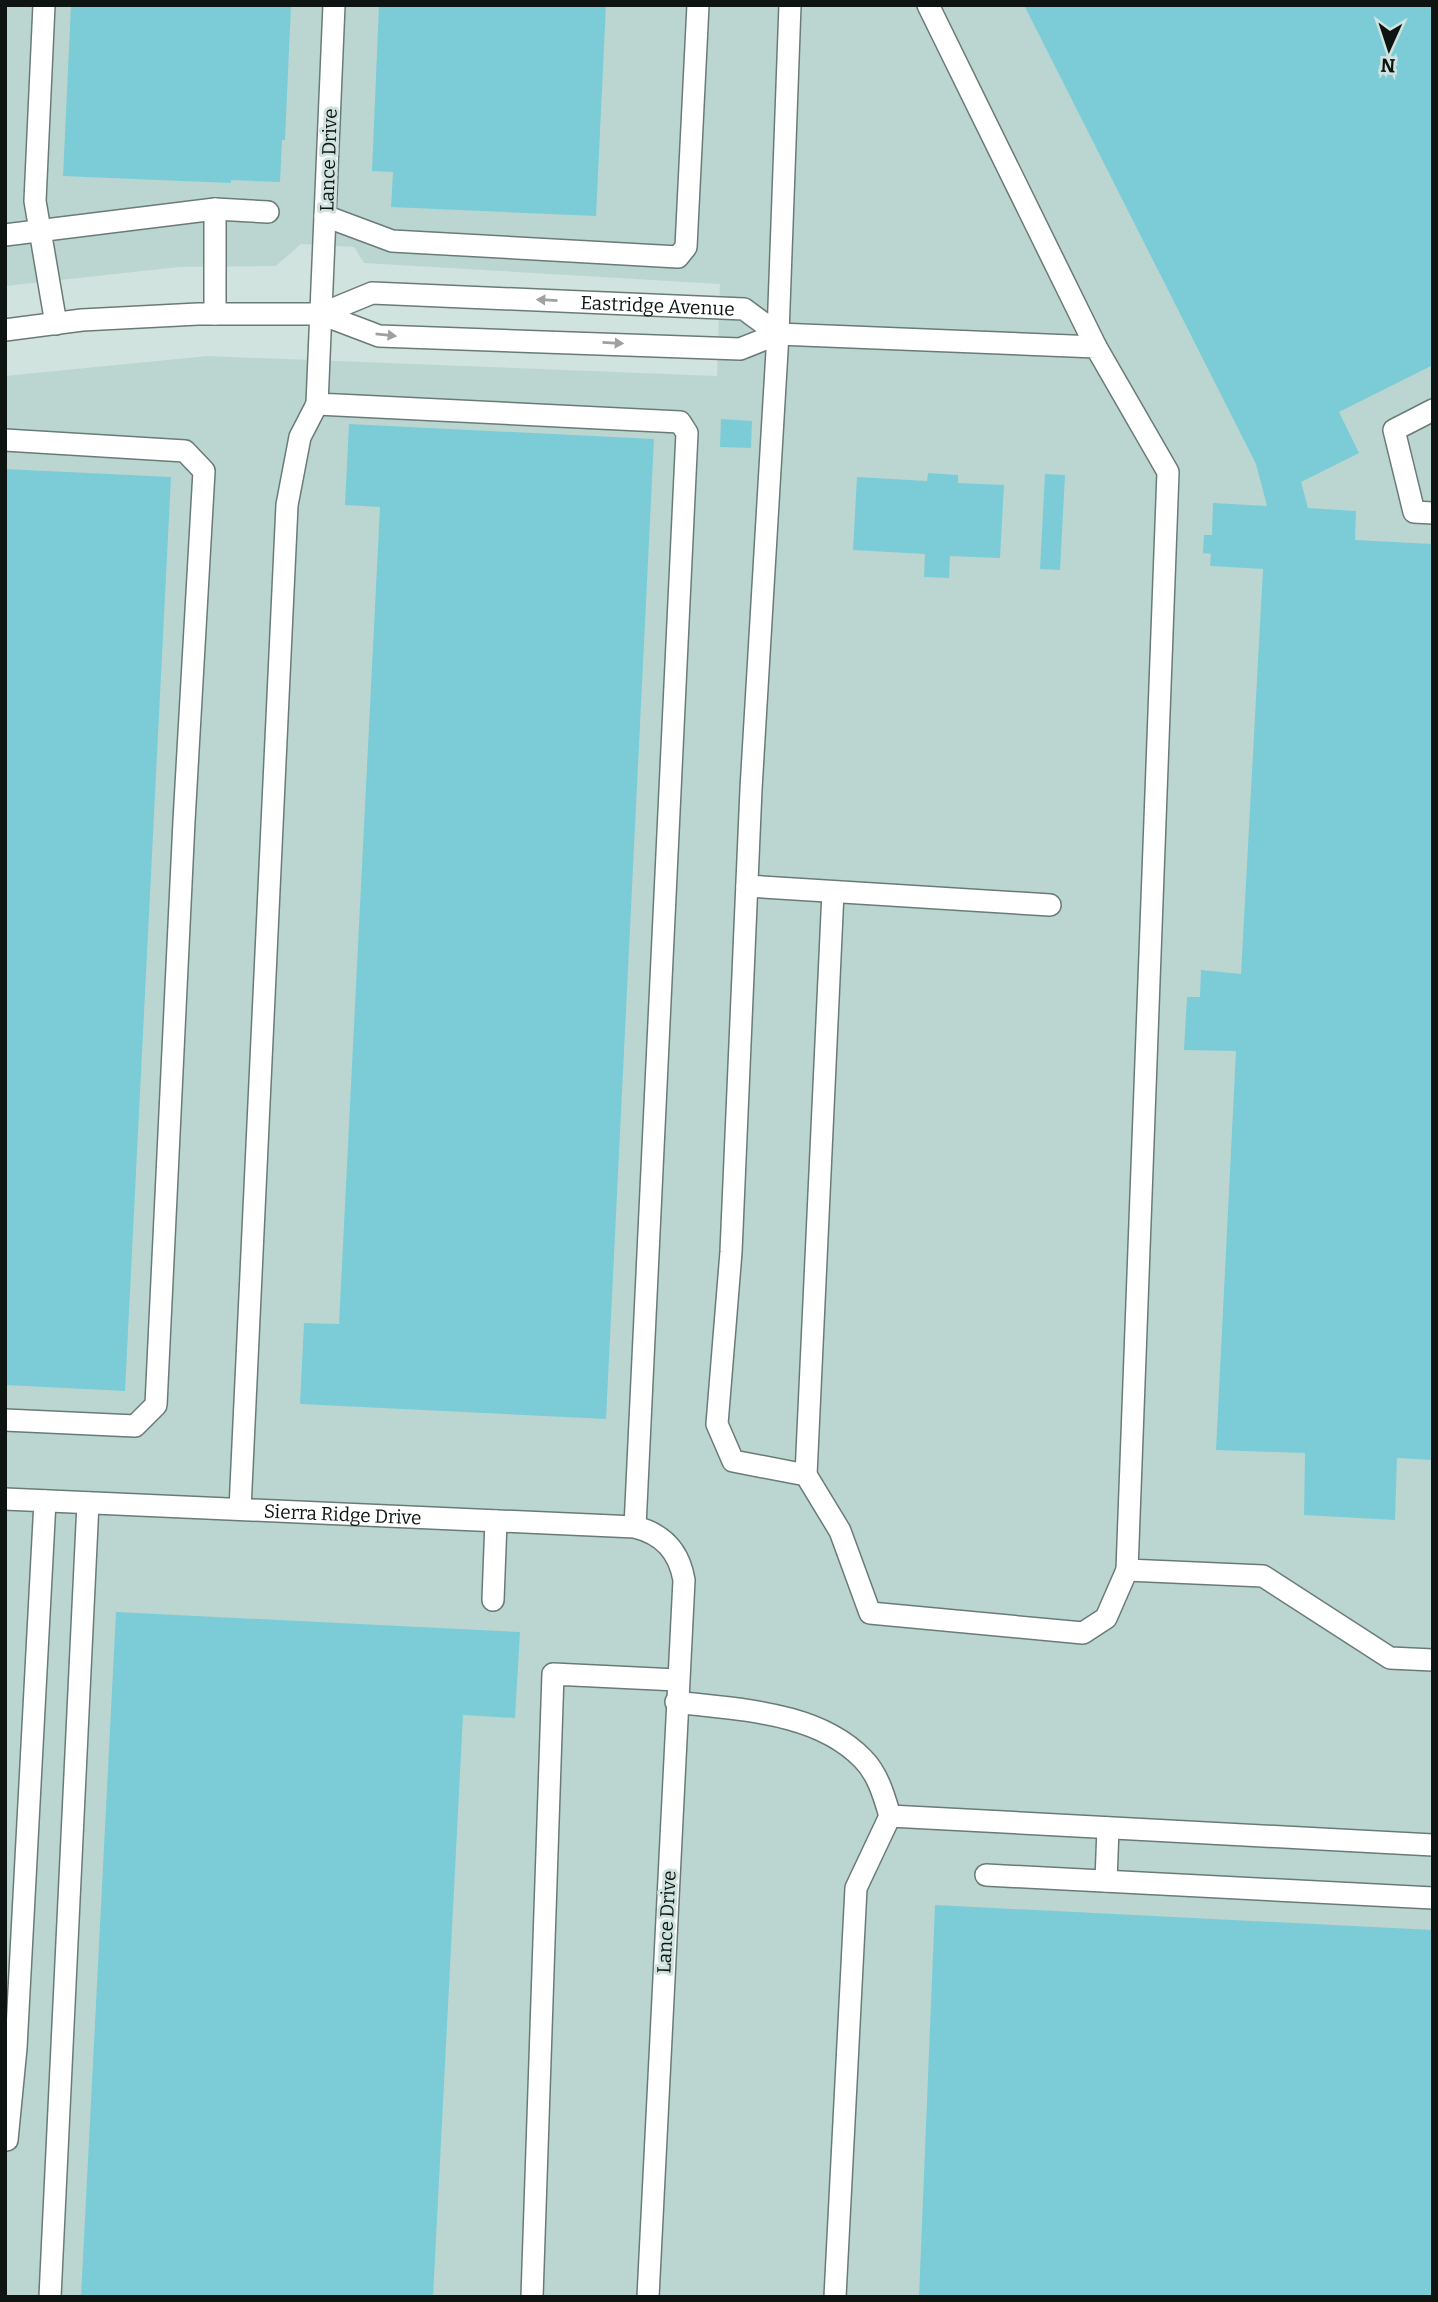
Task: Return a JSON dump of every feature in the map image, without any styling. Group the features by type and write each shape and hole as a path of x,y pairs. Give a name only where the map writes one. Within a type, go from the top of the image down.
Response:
{"street":[{"path":"44,5 36,201 56,324"},
{"name":"Lance Drive","path":"317,404 334,5"},
{"path":"325,216 392,241 678,257 686,247 698,5"},
{"path":"790,5 778,334 747,886 732,1252 717,1424 733,1461 806,1475"},
{"path":"833,891 806,1475 840,1531 870,1612 1083,1633 1106,1618 1127,1570 1168,472 1096,347 928,5"},
{"path":"215,209 215,314"},
{"path":"5,235 215,209 268,212"},
{"name":"Eastridge Avenue","path":"321,314 372,292 744,309 778,334"},
{"name":"Eastridge Avenue","path":"5,330 82,320 215,314 321,314 379,336 740,349 778,334"},
{"path":"778,334 1096,347"},
{"path":"240,1509 287,505 300,437 317,404 680,422 687,433 635,1527"},
{"path":"1433,410 1394,430 1414,512 1433,513"},
{"path":"5,440 185,451 204,471 156,1405 135,1426 5,1420"},
{"path":"747,886 1050,905"},
{"name":"Sierra Ridge Drive","path":"5,1499 635,1527 659,1536 673,1550"},
{"path":"7,2140 46,1501"},
{"path":"50,2297 88,1503"},
{"path":"493,1600 496,1521"},
{"name":"Lance Drive","path":"648,2297 684,1580 681,1564 673,1550"},
{"path":"1127,1570 1263,1576 1390,1658 1433,1660"},
{"path":"532,2297 553,1674 677,1680"},
{"path":"677,1702 759,1712 806,1725 842,1741 864,1760 881,1786 890,1816 856,1888 835,2297"},
{"path":"890,1816 1433,1845"},
{"path":"1106,1881 1108,1828"},
{"path":"986,1875 1433,1898"}],"shaded area":[{"path":"5,5 1433,5 1433,2297 5,2297 5,376 208,356 717,376 720,284 364,263 354,247 301,244 276,266 179,267 5,286"}],"building":[{"path":"71,5 291,5 285,140 282,140 280,182 231,180 231,183 63,176"},
{"path":"379,5 606,5 596,216 391,207 393,172 372,171"},
{"path":"1024,5 1433,5 1433,365 1339,412 1359,453 1301,482 1308,508 1356,511 1355,540 1433,544 1433,1460 1397,1458 1395,1520 1304,1515 1305,1453 1216,1450 1236,1051 1184,1050 1187,997 1200,997 1201,970 1241,974 1263,569 1210,566 1211,554 1203,553 1204,535 1212,535 1213,503 1267,506 1256,464"},
{"path":"721,419 752,421 751,448 720,447"},
{"path":"349,424 654,439 606,1419 300,1404 304,1323 339,1324 380,507 345,505"},
{"path":"5,469 171,477 125,1391 5,1385"},
{"path":"928,473 958,475 958,483 1004,485 1000,558 950,556 949,578 924,577 925,554 853,550 857,477 927,481"},
{"path":"1045,474 1065,475 1060,570 1040,569"},
{"path":"116,1612 520,1632 515,1718 463,1715 433,2297 81,2297"},
{"path":"935,1905 1433,1930 1433,2297 919,2297"}]}
